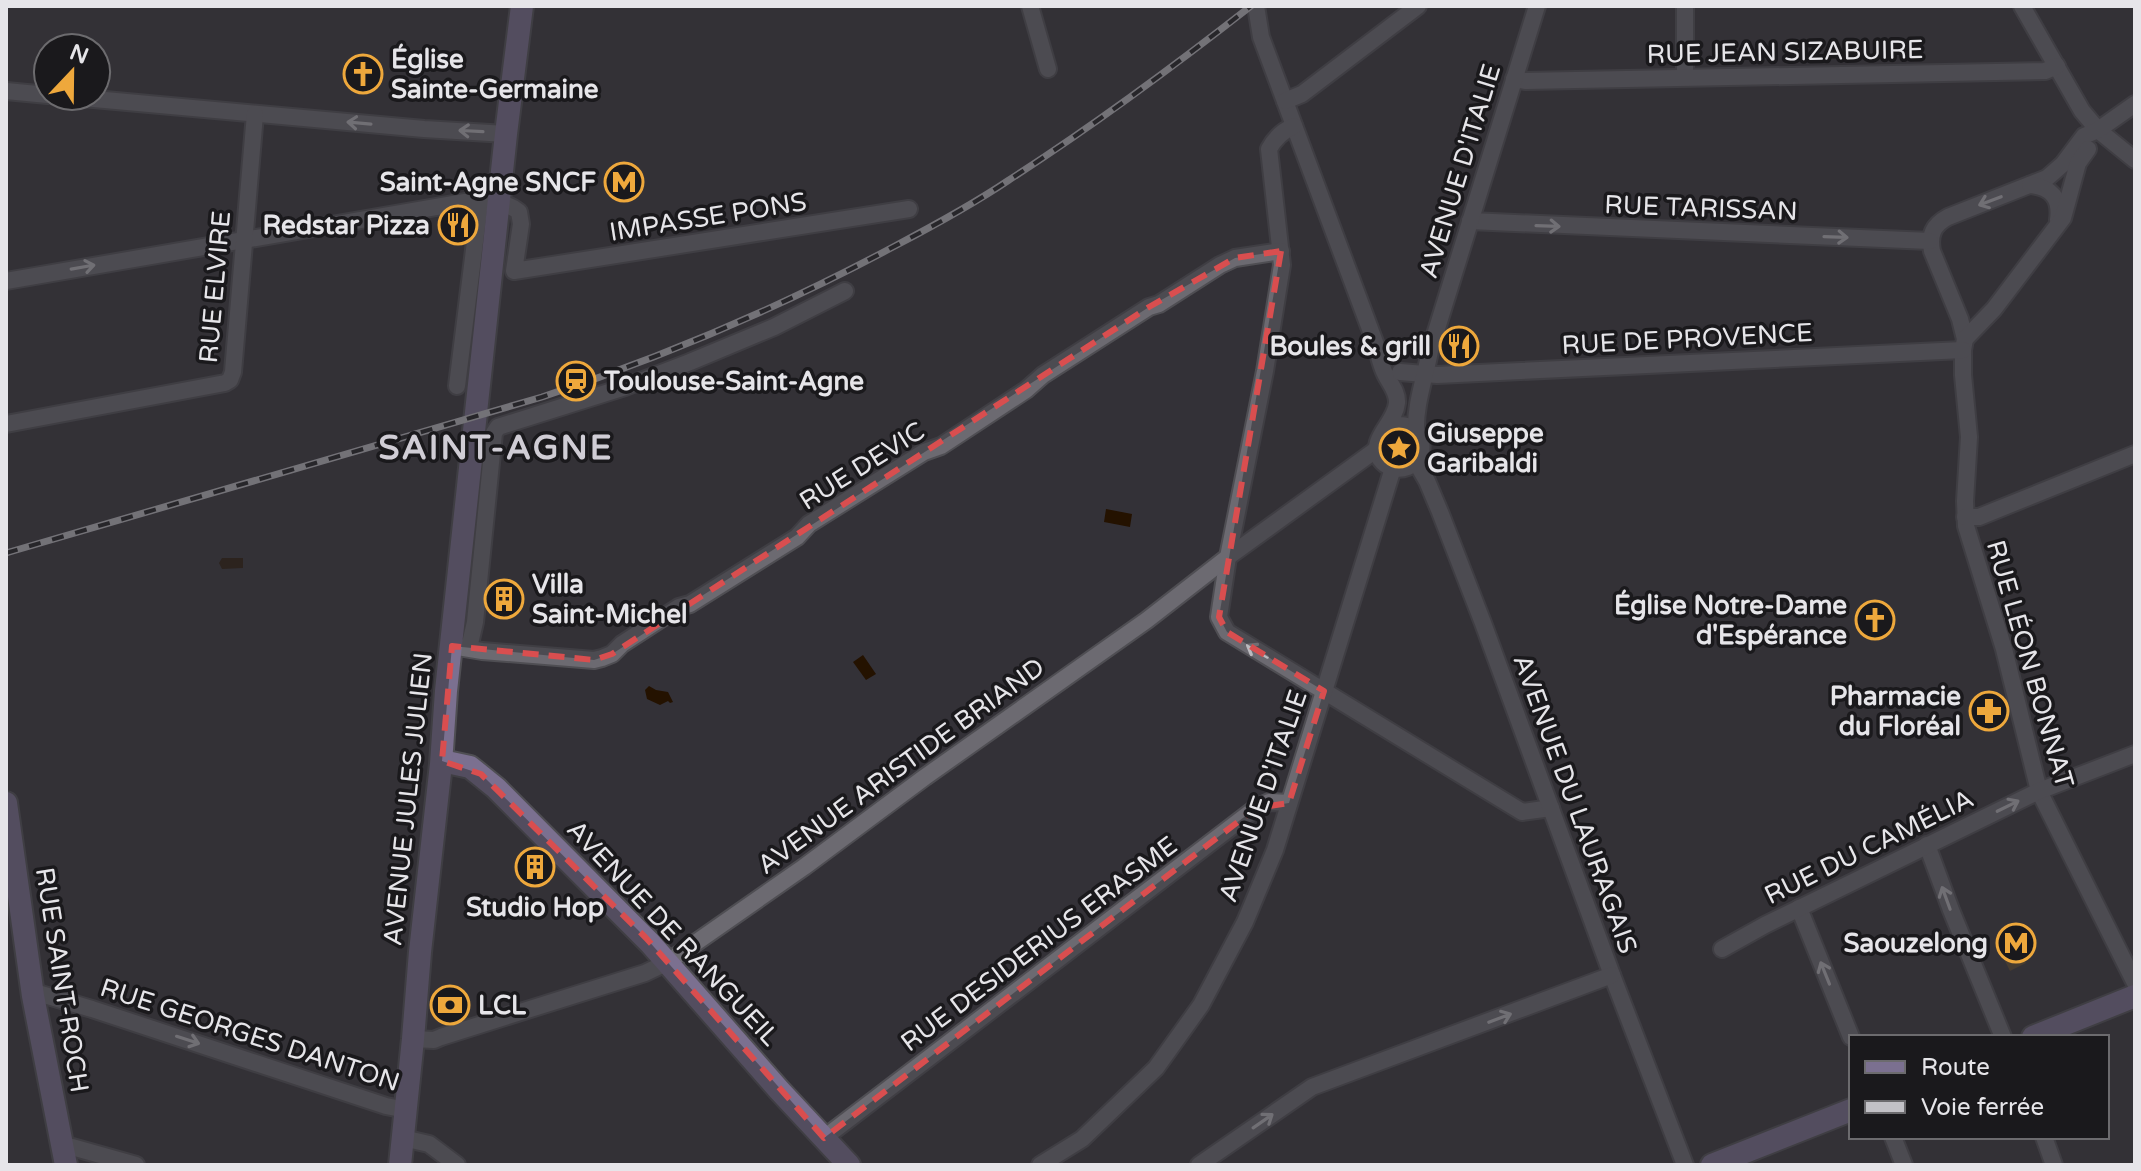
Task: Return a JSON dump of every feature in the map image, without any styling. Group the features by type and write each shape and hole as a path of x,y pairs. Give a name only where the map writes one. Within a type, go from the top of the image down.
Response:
{"street":[{"name":"AVENUE JULES JULIEN","path":"400,1165 442,761 444,715 460,647 490,202 506,134 522,6"},
{"path":"1030,6 1048,69"},
{"path":"1256,6 1261,37 1384,371 1398,399 1393,418 1379,436 1377,449 1382,461 1393,468 1406,468 1416,462 1422,449 1416,431 1398,424 1387,428"},
{"path":"1285,101 1302,94 1418,6"},
{"name":"AVENUE D'ITALIE","path":"1398,399 1430,351 1537,6"},
{"path":"1685,6 1685,77"},
{"path":"2022,6 2082,111 2098,130 2135,160"},
{"name":"RUE JEAN SIZABUIRE","path":"1514,79 2045,71 2057,66"},
{"path":"6,91 32,93"},
{"path":"112,101 506,134"},
{"path":"1930,241 1936,225 1948,217 2056,172 2084,136 2135,104"},
{"name":"RUE ELVIRE","path":"6,424 230,380 255,114"},
{"path":"1294,126 1274,139 1269,149 1281,251 1280,284 1219,617 1227,632 1522,812 1551,808"},
{"path":"1964,345 2057,226 2066,211 2078,163 2093,143 2098,130"},
{"path":"2030,185 2048,190 2057,199 2057,226"},
{"path":"6,281 452,204 490,202 457,386"},
{"name":"IMPASSE PONS","path":"490,202 509,204 519,212 521,224 514,271 909,209"},
{"name":"RUE TARISSAN","path":"1470,221 1930,241"},
{"name":"RUE LÉON BONNAT","path":"1930,241 1956,309 1964,345 1963,375 1969,437 1965,517 1969,538 2004,649 2039,791 2135,983"},
{"name":"RUE DEVIC","path":"460,647 594,660 612,654 622,644 679,607 690,604 797,537 809,524 924,452 941,446 1149,307 1235,258 1281,251"},
{"name":"AVENUE JULES JULIEN","path":"460,647 475,622 494,433 498,427 625,387 690,362 774,327 845,291"},
{"path":"1376,345 1390,365 1412,375 1409,399 1415,412 1416,431"},
{"name":"RUE DE PROVENCE","path":"1412,375 1964,345"},
{"name":"AVENUE ARISTIDE BRIAND","path":"413,1039 434,1040 645,973 668,962 1147,620 1377,449"},
{"path":"1965,517 1979,517 2135,454"},
{"name":"AVENUE DU LAURAGAIS","path":"1416,462 1451,539 1685,1165"},
{"name":"AVENUE D'ITALIE","path":"1040,1165 1082,1139 1147,1078 1201,1005 1245,922 1275,850 1393,468"},
{"name":"RUE DU CAMÉLIA","path":"1722,949 2039,791 2135,754"},
{"name":"AVENUE DE RANGUEIL","path":"442,761 462,764 481,774 668,962 849,1165"},
{"name":"RUE DESIDERIUS ERASME","path":"824,1138 1256,808 1269,802 1289,803"},
{"name":"RUE SAINT-ROCH","path":"6,803 33,996 64,1156"},
{"path":"1927,845 2002,1035"},
{"path":"1799,908 1850,1035"},
{"path":"1199,1165 1312,1087 1612,975"},
{"name":"RUE GEORGES DANTON","path":"33,996 41,994 92,1009 406,1110"},
{"path":"2038,1035 2135,996"},
{"path":"1712,1165 1849,1111"},
{"path":"403,1138 429,1144 457,1165"},
{"path":"1894,1139 1904,1165"},
{"path":"2045,1139 2054,1165"},
{"path":"64,1156 72,1147 136,1165"}],"highlighted area":[{"path":"1281,251 1219,617 1227,632 1324,691 1289,803 1256,808 824,1138 646,938 481,774 442,761 452,646 594,660 612,654 1149,307 1235,258"}],"shaded area":[{"path":"1399,437 1407,440 1410,448 1407,456 1399,459 1391,456 1388,448 1391,440"},
{"path":"1106,509 1132,514 1130,527 1104,522"},
{"path":"222,558 243,558 243,568 222,569 219,563"},
{"path":"863,655 876,674 866,680 853,662"},
{"path":"649,686 668,692 673,702 660,705 647,699 645,690"},
{"path":"2017,946 2026,963 2010,971 2001,953"}],"railway":[{"path":"6,553 542,397 677,348 765,310 851,269 981,198 1102,117 1251,6"}],"place":[{"name":"Église Sainte-Germaine","path":"363,74"},
{"name":"Saint-Agne SNCF","path":"624,182"},
{"name":"Redstar Pizza","path":"458,225"},
{"name":"Boules & grill","path":"1459,346"},
{"name":"Toulouse-Saint-Agne","path":"576,381"},
{"name":"Giuseppe Garibaldi","path":"1399,448"},
{"name":"Villa Saint-Michel","path":"504,599"},
{"name":"Église Notre-Dame d'Espérance","path":"1875,620"},
{"name":"Pharmacie du Floréal","path":"1989,711"},
{"name":"Studio Hop","path":"535,867"},
{"name":"Saouzelong","path":"2016,943"},
{"name":"LCL","path":"450,1005"}],"district":[{"name":"SAINT-AGNE","path":"496,448"}]}
